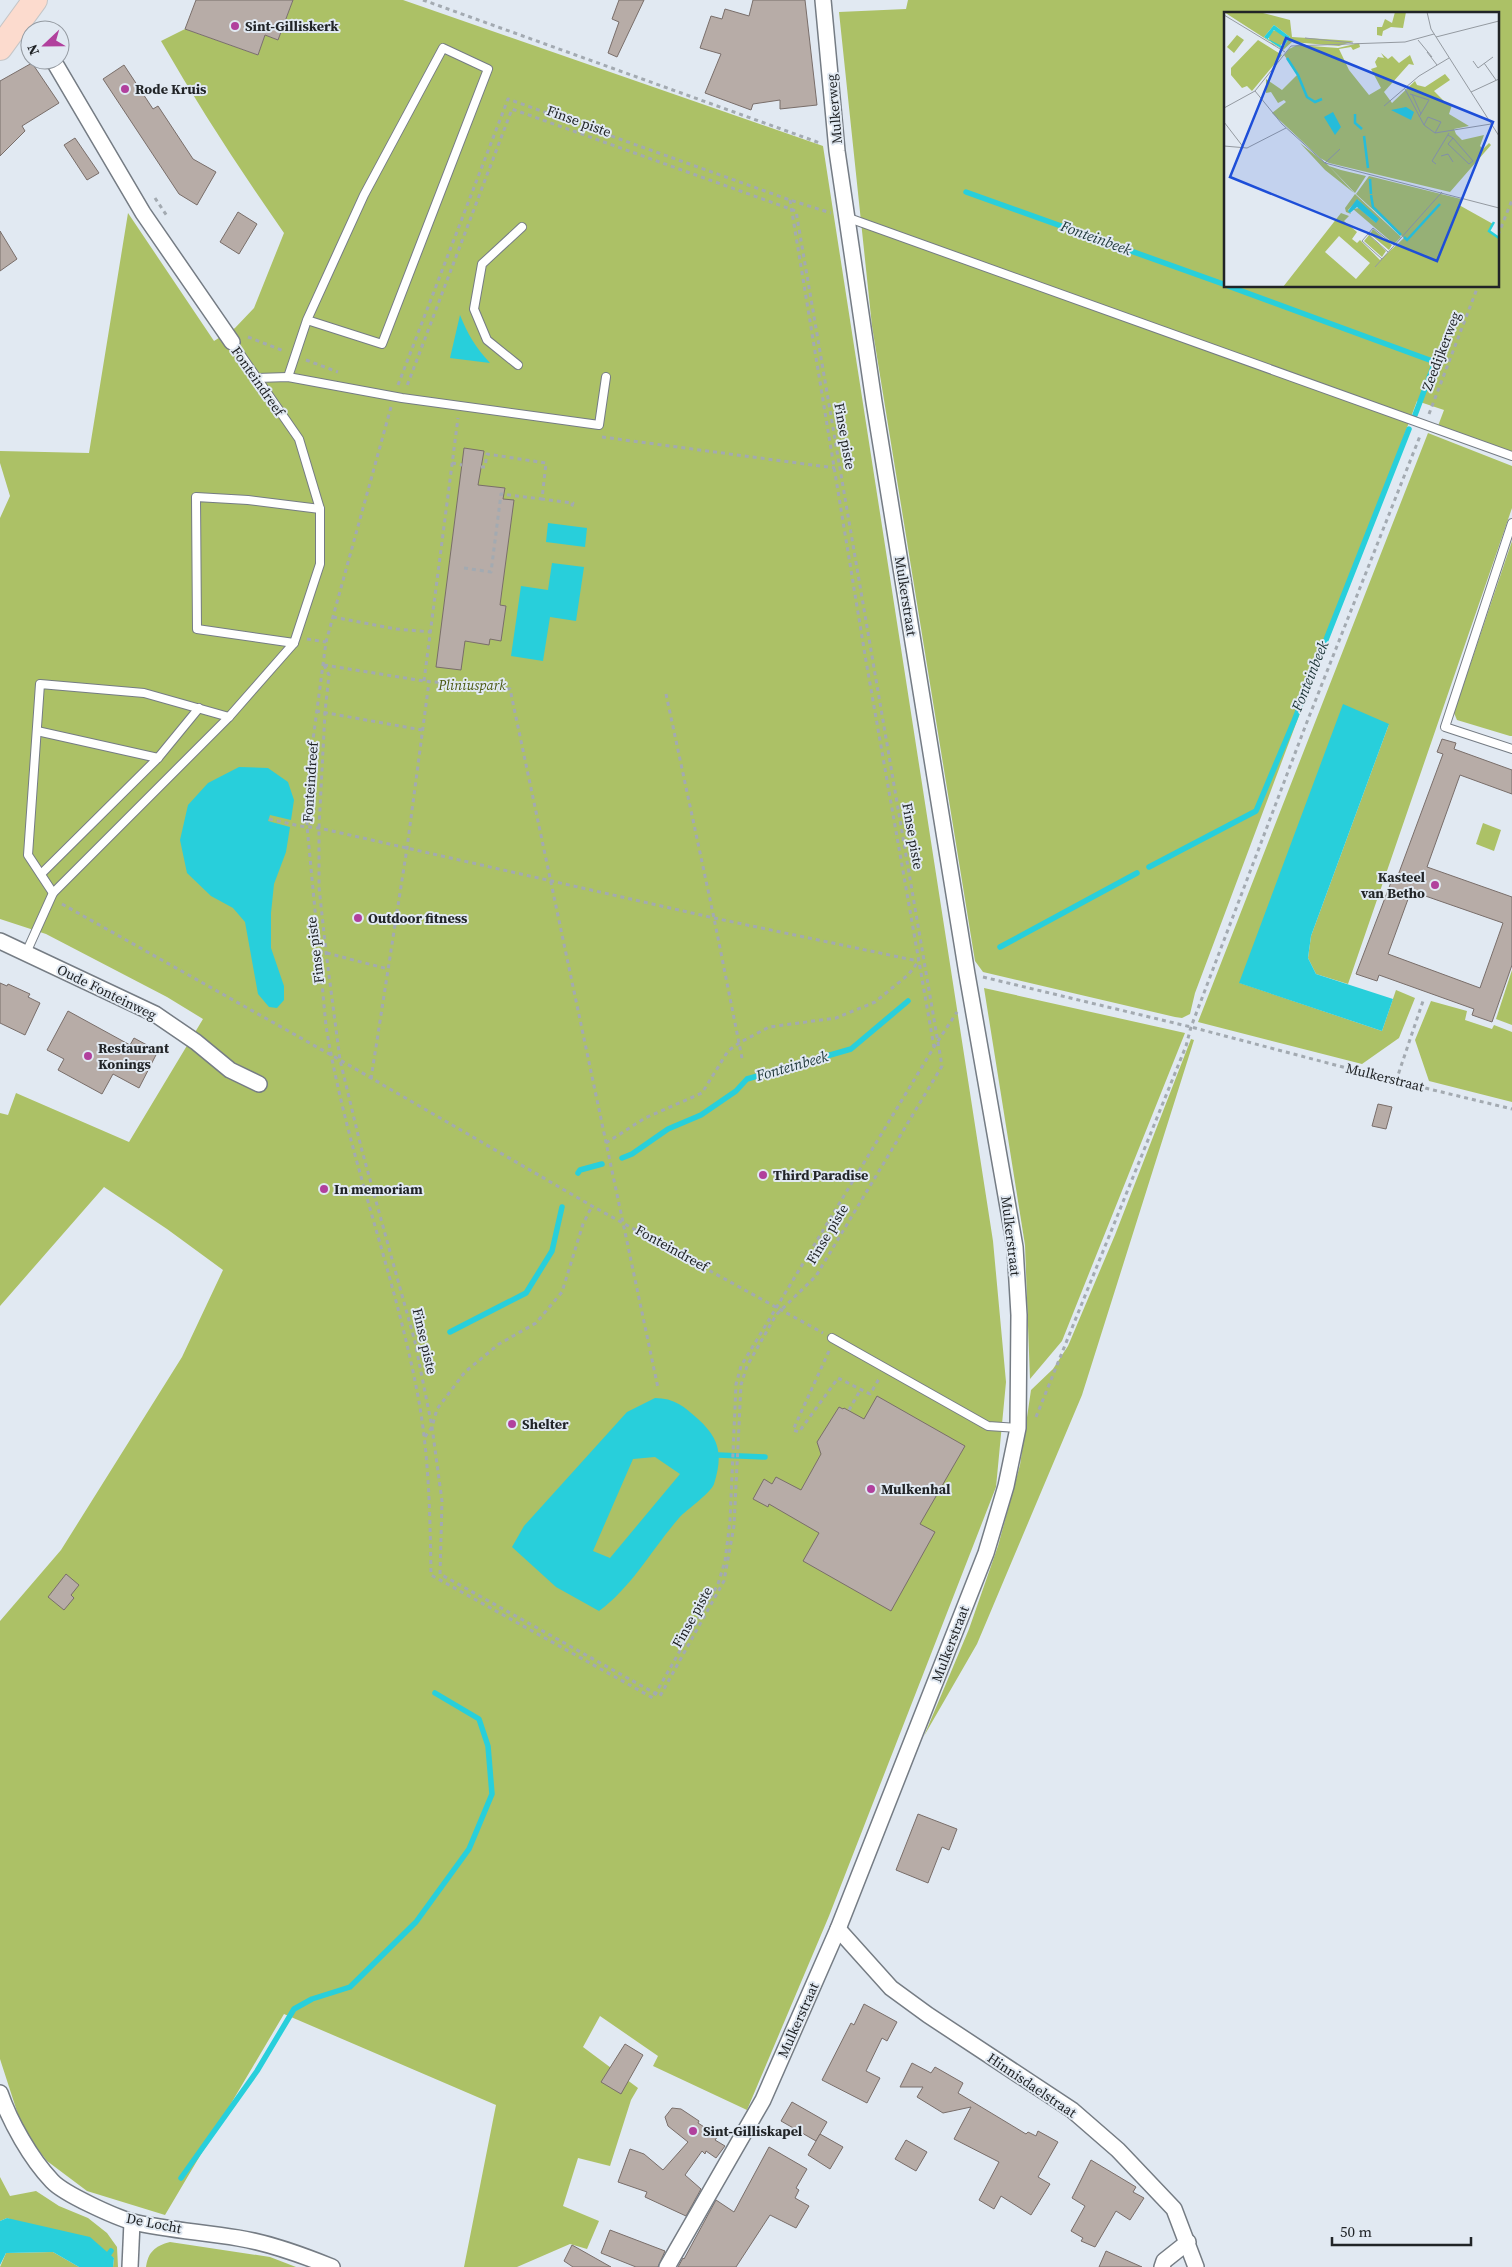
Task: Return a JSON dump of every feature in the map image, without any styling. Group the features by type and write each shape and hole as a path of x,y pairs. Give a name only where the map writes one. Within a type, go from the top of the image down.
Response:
{"main road":[{"path":"0,48 30,16"}],"street":[{"name":"Mulkerweg","path":"824,0 846,217"},
{"name":"Fonteindreef","path":"59,70 143,213 232,342"},
{"name":"Mulkerstraat","path":"667,2267 763,2100 838,1929 986,1553 1006,1486 1018,1428 1019,1315 1015,1247 874,402 846,217"},
{"name":"Oude Fonteinweg","path":"0,941 154,1014 196,1042 230,1070 259,1084"},
{"name":"Hinnisdaelstraat","path":"838,1929 891,1988 928,2015 1072,2110 1118,2150 1174,2210 1188,2242 1196,2267"},
{"name":"De Locht","path":"0,2093 7,2113 41,2168 53,2182 90,2204 132,2222 240,2238 300,2254 332,2267"},
{"path":"130,2267 132,2222"},
{"path":"1162,2267 1164,2262 1188,2242"}],"lane":[{"path":"288,377 307,320 364,194 443,48 488,69 382,344 307,320"},
{"path":"846,217 1512,456"},
{"path":"518,365 487,340 474,309 482,264 522,227"},
{"name":"Fonteindreef","path":"26,953 52,895 229,717 295,640 320,564 320,509 300,439 232,342"},
{"path":"257,378 288,377 393,397 599,425 606,377"},
{"path":"295,640 197,629 196,497 248,500 320,509"},
{"path":"1512,523 1445,727 1512,749"},
{"path":"52,895 41,874 28,856 40,684 144,693 229,717"},
{"path":"41,874 158,758 199,708"},
{"path":"37,731 158,758"},
{"path":"833,1338 988,1426 1018,1428"}],"path":[{"path":"423,0 838,151"},
{"path":"393,397 508,99 790,200 846,217"},
{"name":"Finse piste","path":"324,665 329,675 325,712 319,828 319,887 326,952 340,1060 361,1148 415,1342 432,1427 442,1501 440,1574 660,1696 724,1581 734,1526 741,1384 747,1366 776,1315 816,1276 942,1066 796,211 512,109 402,398"},
{"path":"154,196 170,219"},
{"path":"790,200 934,1047"},
{"path":"1500,230 1512,200"},
{"name":"Zeedijkerweg","path":"1018,1428 1033,1423 1182,1055 1191,1026 1305,727 1477,288"},
{"path":"244,331 249,338 345,375"},
{"name":"Fonteindreef","path":"401,408 391,406 326,642 316,711 307,826 331,1056 365,1197 412,1368 425,1438 429,1479 431,1575 653,1698 656,1693"},
{"path":"448,416 468,419"},
{"path":"424,681 458,418"},
{"path":"593,436 835,468"},
{"path":"481,467 485,467 487,454 546,463 542,499"},
{"path":"452,463 462,465"},
{"path":"464,568 491,572 501,494 572,503 571,508"},
{"path":"333,617 396,629 430,632"},
{"path":"295,640 326,642"},
{"path":"324,665 429,682 510,689 658,1388"},
{"path":"371,1079 407,848 429,682"},
{"path":"666,694 742,1058"},
{"path":"316,711 422,730"},
{"path":"269,819 319,828 714,918 918,961"},
{"path":"52,895 331,1056"},
{"path":"319,951 388,969"},
{"path":"606,1143 645,1118 702,1093 728,1051 739,1043 769,1027 836,1018 875,1002 908,974 918,961"},
{"name":"Mulkerstraat","path":"968,974 1191,1026 1396,1081 1512,1109"},
{"path":"656,1693 718,1584 729,1539 736,1384 741,1366 934,1047 971,992"},
{"path":"1396,1081 1424,998"},
{"name":"Fonteindreef","path":"331,1056 592,1206 623,1221 833,1338"},
{"path":"425,1438 432,1427 437,1409 465,1372 499,1344 536,1323 562,1292 583,1224 592,1206"},
{"path":"833,1338 793,1430 799,1432 838,1378 870,1394 877,1384"},
{"path":"849,1410 861,1389"}],"green space":[{"name":"Pliniuspark","path":"293,0 403,0 823,146 993,1241 1006,1382 996,1487 829,1916 747,2110 653,2066 658,2056 600,2016 583,2047 638,2088 631,2100 610,2166 578,2158 563,2206 599,2221 587,2249 570,2244 517,2267 464,2267 496,2105 284,2014 165,2215 87,2191 47,2161 23,2130 0,2059 0,1621 61,1550 182,1357 223,1270 167,1229 104,1187 0,1306 0,1113 8,1115 16,1093 129,1142 203,1019 167,997 46,934 0,919 0,518 10,496 0,463 0,451 89,453 128,213 214,341 235,328 254,308 284,233 220,138 161,41 185,29 258,55 265,35 278,40"},
{"path":"908,0 1512,0 1512,452 1438,426 1444,410 1417,401 1195,993 1190,1014 1182,1018 983,972 975,961 872,326 839,12 906,9"},
{"path":"1428,433 1512,466 1512,508 1348,984 1316,974 1308,958 1311,936 1389,724 1240,983 1382,1031 1396,990 1415,998 1399,1038 1362,1064 1198,1022"},
{"path":"1512,541 1512,736 1510,736 1457,720 1454,713"},
{"path":"1483,823 1501,830 1494,851 1476,844"},
{"path":"1512,970 1512,1025 1496,1019"},
{"path":"984,988 1185,1033 1062,1341 1030,1379 1025,1245"},
{"path":"1431,1001 1467,1011 1465,1020 1492,1029 1494,1025 1512,1032 1512,1102 1429,1081 1415,1040"},
{"path":"1191,1039 1194,1040 1082,1395 977,1644 924,1736 969,1629 998,1546 1020,1465 1031,1390 1053,1369 1068,1346 1115,1235"},
{"path":"0,2177 10,2196 36,2191 59,2206 88,2218 107,2233 117,2247 118,2267 113,2267 114,2258 7,2218 0,2221"},
{"path":"170,2242 270,2257 296,2267 146,2267 148,2257 153,2250 160,2245"},
{"path":"53,2252 79,2267 0,2267 6,2253"}],"water":[{"path":"460,315 472,340 490,363 450,358"},
{"path":"548,523 587,528 585,547 546,542"},
{"path":"552,563 584,567 576,621 550,617 543,661 511,656 521,586 548,590"},
{"path":"1343,704 1389,724 1311,936 1308,958 1316,974 1393,999 1382,1031 1239,983"},
{"path":"239,767 268,768 288,782 294,800 291,820 270,815 268,821 290,827 286,852 274,884 271,913 271,948 284,986 284,1000 277,1008 269,1007 258,994 245,922 233,908 211,896 187,873 180,840 188,805 208,783"},
{"path":"655,1398 662,1398 679,1404 705,1426 715,1441 719,1456 717,1474 712,1488 679,1518 622,1591 599,1611 556,1587 512,1547 524,1526 627,1412","holes":["655,1457 680,1474 610,1558 593,1551 633,1459"]},
{"path":"7,2218 90,2237 114,2258 113,2267 79,2267 53,2252 6,2253 0,2265 0,2221"}],"building":[{"name":"Sint-Gilliskerk","path":"196,0 293,0 278,40 265,35 258,55 185,29"},
{"path":"619,0 644,0 617,57 608,53 619,22 612,19"},
{"path":"753,0 805,0 817,105 780,109 780,100 753,104 751,110 705,93 721,54 700,48 711,16 722,19 725,9 749,16"},
{"path":"124,65 153,109 158,106 193,159 216,172 197,205 179,194 103,79"},
{"path":"20,70 37,70 59,103 22,126 25,131 0,156 0,81"},
{"path":"75,138 99,173 87,180 64,145"},
{"path":"238,212 257,224 239,254 220,242"},
{"path":"0,231 17,259 0,271"},
{"path":"464,448 484,451 478,485 505,488 503,499 514,500 500,605 506,606 501,641 490,639 489,645 465,641 461,670 436,667"},
{"name":"Kasteel van Betho","path":"1442,739 1456,743 1454,749 1512,770 1512,794 1460,775 1427,867 1512,897 1512,965 1492,1022 1472,1015 1474,1009 1379,975 1377,981 1356,974 1393,877 1397,878 1443,754 1437,752","holes":["1411,891 1503,923 1480,988 1388,954"]},
{"path":"0,983 7,986 8,984 30,994 28,997 40,1003 25,1035 0,1023"},
{"name":"Restaurant Konings","path":"68,1011 130,1045 134,1038 158,1051 139,1088 113,1074 102,1094 58,1070 64,1059 47,1050"},
{"path":"1378,1104 1392,1107 1386,1129 1372,1126"},
{"name":"Mulkenhal","path":"877,1396 965,1446 920,1524 935,1532 891,1611 803,1561 819,1533 769,1504 768,1507 753,1499 764,1479 772,1484 776,1477 801,1490 821,1454 817,1442 839,1407 864,1419"},
{"path":"66,1574 79,1585 71,1595 74,1598 64,1610 48,1597"},
{"path":"918,1814 957,1829 949,1850 942,1847 928,1883 896,1870"},
{"path":"864,2004 897,2022 887,2041 882,2038 866,2071 880,2078 867,2103 822,2080 851,2023 854,2025"},
{"path":"625,2044 643,2055 621,2094 601,2082"},
{"path":"912,2063 931,2073 935,2067 963,2083 958,2093 1026,2134 1028,2132 1036,2136 1038,2131 1058,2142 1038,2177 1050,2184 1031,2215 1001,2196 994,2209 979,2200 999,2162 954,2139 971,2107 943,2113 917,2097 923,2087 900,2087"},
{"path":"792,2102 827,2122 816,2141 781,2121"},
{"path":"672,2108 681,2109 699,2121 698,2123 718,2136 715,2140 725,2146 716,2158 706,2151 705,2154 702,2151 685,2175 701,2189 686,2216 645,2197 647,2192 618,2182 630,2149 644,2154 663,2170 688,2142 668,2126 665,2117"},
{"path":"820,2134 843,2147 830,2169 808,2155"},
{"path":"906,2140 927,2152 916,2171 895,2159"},
{"path":"769,2147 807,2169 796,2188 799,2190 795,2198 809,2206 796,2228 770,2215 736,2267 678,2267 716,2200 734,2212"},
{"path":"1091,2160 1136,2187 1133,2192 1144,2198 1130,2220 1116,2211 1095,2247 1081,2241 1083,2238 1071,2231 1085,2206 1072,2198"},
{"path":"610,2230 665,2251 658,2267 636,2267 601,2253"},
{"path":"572,2245 611,2267 573,2267 564,2261"},
{"path":"1106,2251 1142,2267 1099,2267"}],"waterway":[{"name":"Fonteinbeek","path":"966,192 1224,284"},
{"name":"Fonteinbeek","path":"1233,288 1435,362 1415,415"},
{"name":"Fonteinbeek","path":"1149,867 1256,811 1294,721 1409,429"},
{"name":"Fonteinbeek","path":"1000,947 1137,873"},
{"name":"Fonteinbeek","path":"622,1158 632,1154 668,1129 701,1115 736,1091 747,1079 851,1049 908,1001"},
{"name":"Fonteinbeek","path":"578,1173 580,1170 602,1164"},
{"name":"Fonteinbeek","path":"450,1332 526,1293 552,1251 562,1207"},
{"path":"718,1455 765,1457"},
{"path":"181,2178 257,2071 294,2009 312,1999 350,1987 416,1922 469,1849 492,1794 488,1746 479,1719 435,1693"},
{"path":"104,2267 103,2262 111,2251"}],"place":[{"name":"Sint-Gilliskerk","path":"235,26"},
{"name":"Rode Kruis","path":"125,89"},
{"name":"Kasteel van Betho","path":"1435,885"},
{"name":"Outdoor fitness","path":"358,918"},
{"name":"Restaurant Konings","path":"88,1056"},
{"name":"Third Paradise","path":"763,1175"},
{"name":"In memoriam","path":"324,1189"},
{"name":"Shelter","path":"512,1424"},
{"name":"Mulkenhal","path":"871,1489"},
{"name":"Sint-Gilliskapel","path":"693,2131"}]}
